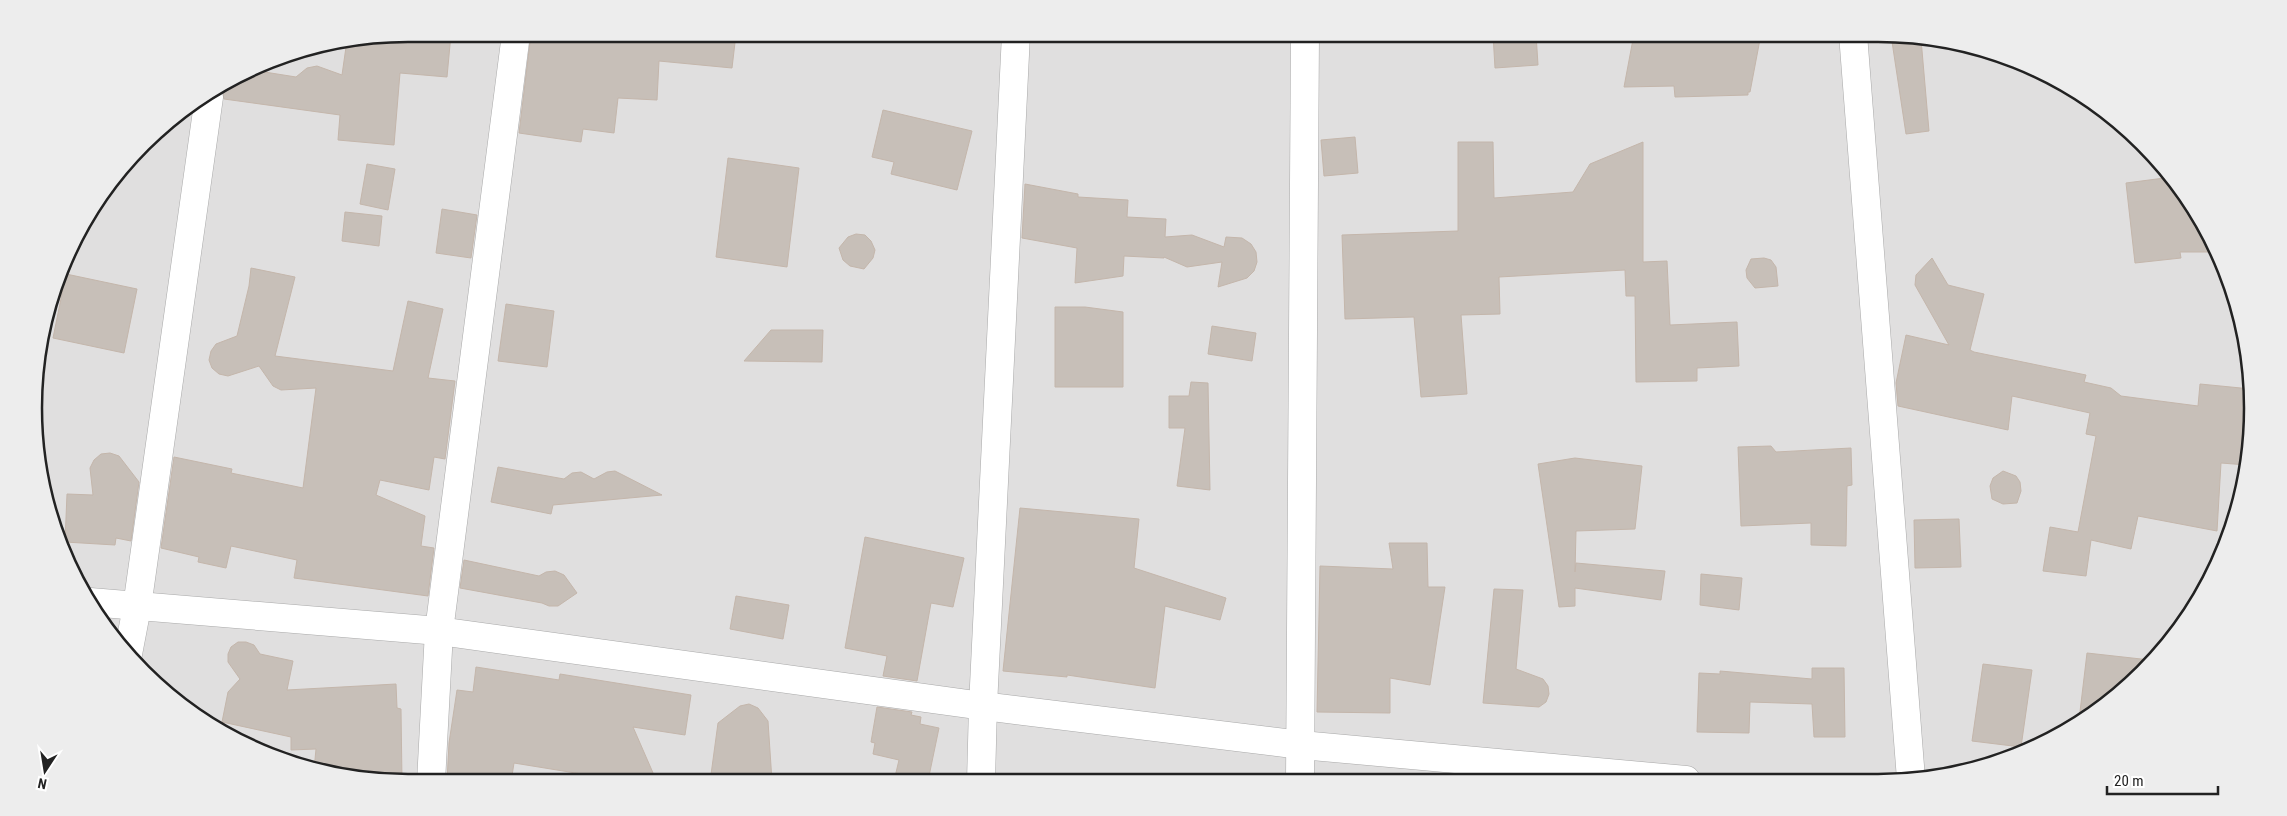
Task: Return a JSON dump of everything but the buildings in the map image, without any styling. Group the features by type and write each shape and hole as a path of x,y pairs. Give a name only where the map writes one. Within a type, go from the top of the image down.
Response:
{"street":[{"path":"430,774 439,631 515,42"},
{"path":"981,774 1016,42"},
{"path":"1300,774 1305,42"},
{"path":"1854,42 1910,772"},
{"path":"130,645 137,607 208,102"},
{"path":"99,603 439,631 983,706 1301,744 1622,774"}],"shaded area":[{"path":"1879,42 1927,46 1974,55 2019,70 2041,80 2062,91 2102,118 2154,167 2169,185 2196,225 2217,268 2225,291 2232,313 2241,360 2244,384 2244,432 2232,503 2217,548 2196,591 2169,631 2120,683 2102,698 2062,725 2019,746 1974,761 1927,770 1879,774 408,774 360,770 313,761 268,746 225,725 205,712 167,683 118,631 91,591 80,570 70,548 55,503 43,432 43,384 55,313 70,268 80,246 91,225 118,185 167,133 185,118 225,91 268,70 313,55 384,43"}]}
